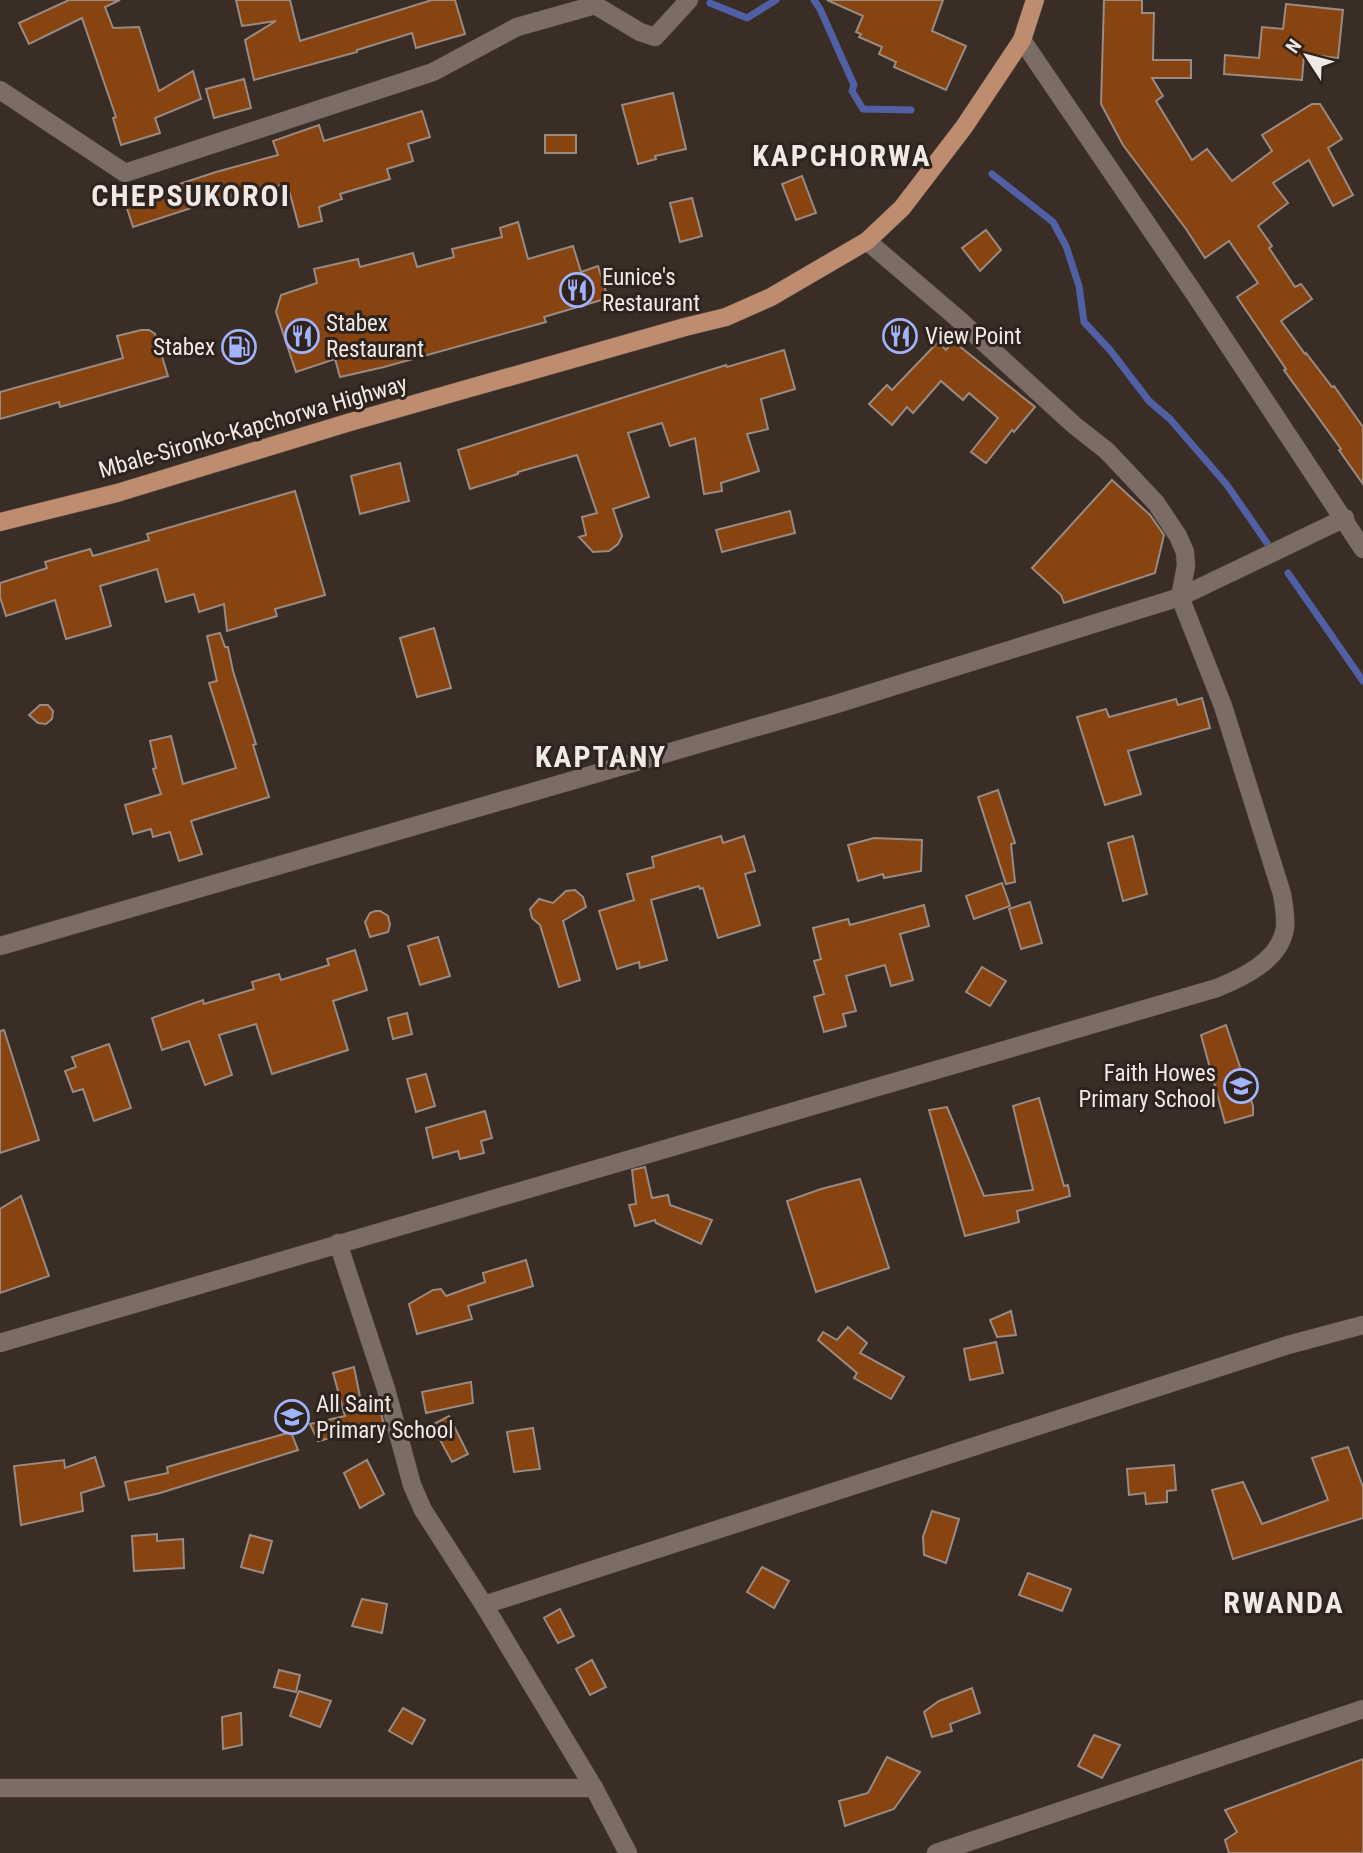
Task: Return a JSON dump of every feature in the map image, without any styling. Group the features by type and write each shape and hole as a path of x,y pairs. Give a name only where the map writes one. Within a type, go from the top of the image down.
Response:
{"main road":[{"name":"Mbale-Sironko-Kapchorwa Highway","path":"0,522 117,493 539,367 726,317 771,297 867,241 902,208 964,127 1022,40 1035,0"}],"street":[{"path":"0,90 125,173 433,72 517,27 595,5 640,32 654,37 689,0"},
{"path":"1022,40 1363,548"},
{"path":"0,1343 1217,988 1255,968 1272,953 1283,936 1286,924 1282,894 1223,706 1180,597 1185,575 1185,552 1178,536 1156,503 1107,452 867,241"},
{"path":"0,946 833,705 1180,597 1345,518"},
{"path":"338,1243 386,1389 412,1485 423,1510 484,1605 594,1788 628,1853"},
{"path":"484,1605 1288,1345 1363,1325"},
{"path":"936,1853 1363,1709"},
{"path":"0,1788 594,1788"}],"building":[{"path":"69,0 120,0 105,7 113,28 139,27 159,91 193,71 201,99 155,118 160,133 121,145 113,118 116,117 82,18 29,44 19,23"},
{"path":"236,0 290,0 300,41 432,0 455,0 465,34 416,48 412,33 357,52 254,80 245,40 276,21 242,26"},
{"path":"827,0 943,0 932,31 966,46 946,90 894,67 896,62 879,54 882,47 859,37 861,34 856,32 863,16"},
{"path":"1104,0 1142,0 1142,13 1154,13 1153,60 1191,60 1191,78 1152,78 1163,96 1156,101 1192,160 1207,149 1232,181 1272,151 1262,135 1312,104 1320,104 1342,139 1328,148 1353,195 1333,206 1309,160 1273,183 1288,203 1258,226 1295,287 1301,284 1312,299 1281,321 1305,354 1332,387 1334,386 1363,427 1363,484 1237,297 1258,283 1229,241 1205,258 1123,145 1101,104"},
{"path":"1286,4 1343,10 1338,58 1304,54 1302,80 1224,74 1225,55 1259,58 1262,27 1283,29"},
{"path":"244,79 251,108 214,118 206,89"},
{"path":"673,93 686,149 655,156 656,159 638,164 622,105"},
{"path":"422,111 430,137 408,144 413,161 387,169 390,179 340,194 342,199 319,207 322,221 299,227 287,183 232,200 231,195 133,227 125,202 278,155 273,141 319,125 324,141"},
{"path":"545,135 576,135 576,153 545,153"},
{"path":"802,176 816,213 796,220 782,184"},
{"path":"692,198 702,236 680,242 670,203"},
{"path":"518,222 528,259 573,246 581,272 598,266 608,298 544,317 546,322 384,367 340,377 335,359 296,372 276,312 281,295 317,283 314,269 358,259 360,267 413,253 417,267 454,257 452,249 502,237 500,228"},
{"path":"986,230 1001,250 980,271 962,248"},
{"path":"149,330 155,334 168,376 60,407 59,402 0,419 0,392 123,358 117,336"},
{"path":"953,341 1035,407 1014,432 1012,430 986,463 971,452 998,418 969,393 963,400 941,381 913,413 907,407 892,425 869,404 887,385 892,390 938,342 946,350"},
{"path":"784,350 795,389 761,399 768,429 747,434 759,471 721,483 722,491 704,494 695,438 670,446 662,423 628,433 649,497 613,509 622,536 618,544 609,551 593,552 579,537 586,535 582,517 597,513 577,455 470,489 458,450 726,365 727,367"},
{"path":"400,463 409,501 360,514 351,476"},
{"path":"1112,480 1150,515 1164,535 1155,573 1064,603 1061,595 1032,568"},
{"path":"295,491 325,595 275,609 277,616 227,631 224,604 199,612 194,594 166,602 157,569 100,586 111,626 66,639 55,600 6,616 0,597 0,583 47,568 45,562 90,549 93,556 149,540 147,534"},
{"path":"790,511 795,533 722,552 716,530"},
{"path":"434,628 451,688 417,697 400,638"},
{"path":"220,633 225,647 228,647 269,797 191,821 202,854 179,861 170,832 153,837 151,829 133,834 125,805 161,794 153,769 156,768 150,741 171,736 183,784 236,768 209,683 217,681 207,636"},
{"path":"1202,698 1210,728 1128,751 1141,794 1105,805 1077,717 1106,709 1109,717 1176,699 1178,705"},
{"path":"40,705 48,705 53,711 52,719 46,724 38,723 29,715"},
{"path":"998,790 1015,843 1011,844 1015,882 1006,884 978,797"},
{"path":"721,836 723,843 744,836 755,871 745,874 760,925 718,938 703,888 700,889 699,886 651,900 667,960 640,968 639,962 617,969 599,911 634,900 627,874 654,867 652,857"},
{"path":"1133,836 1147,894 1123,901 1108,843"},
{"path":"874,838 922,840 921,871 884,878 883,874 858,881 848,845"},
{"path":"1002,883 1010,906 974,919 966,896"},
{"path":"575,890 583,897 586,907 563,921 580,980 559,987 540,925 532,918 530,909 539,899 553,903 566,891"},
{"path":"1030,902 1042,943 1021,949 1009,909"},
{"path":"924,905 929,926 900,934 913,980 891,986 885,965 846,976 856,1011 843,1014 846,1026 824,1032 814,997 824,994 814,961 821,959 813,928 848,919 850,925"},
{"path":"375,911 388,916 390,925 388,932 370,937 365,922 370,913"},
{"path":"438,937 450,976 420,985 408,946"},
{"path":"355,950 367,990 333,1001 348,1050 272,1074 256,1024 219,1035 232,1075 205,1085 189,1041 162,1050 152,1018 203,1000 204,1004 254,989 252,982 279,974 281,980 329,965 327,959"},
{"path":"982,967 1006,981 990,1006 966,992"},
{"path":"407,1013 412,1034 393,1039 388,1018"},
{"path":"1226,1025 1253,1106 1253,1115 1225,1123 1201,1035"},
{"path":"4,1030 39,1140 0,1153 0,1031"},
{"path":"109,1044 131,1108 94,1121 83,1089 73,1092 65,1071 76,1067 72,1057"},
{"path":"426,1074 435,1106 416,1112 407,1079"},
{"path":"1039,1098 1064,1186 1068,1185 1070,1196 1017,1211 1019,1222 965,1236 929,1110 947,1107 984,1196 1033,1190 1013,1106"},
{"path":"485,1111 492,1138 481,1141 484,1153 460,1159 458,1151 433,1158 426,1128"},
{"path":"645,1167 652,1198 668,1195 670,1205 712,1220 701,1244 656,1223 655,1220 635,1226 629,1205 636,1204 632,1170"},
{"path":"860,1179 889,1268 816,1292 787,1201"},
{"path":"21,1196 49,1276 0,1293 0,1209"},
{"path":"526,1260 533,1286 468,1306 472,1319 417,1334 409,1304 433,1290 441,1289 446,1296 485,1282 483,1273"},
{"path":"1011,1311 1016,1335 997,1337 990,1320"},
{"path":"848,1327 867,1343 860,1353 904,1377 891,1399 854,1378 857,1373 818,1340 823,1332 837,1340"},
{"path":"996,1342 1003,1373 970,1380 964,1349"},
{"path":"354,1367 363,1412 380,1409 384,1425 318,1441 310,1424 345,1416 333,1373"},
{"path":"471,1382 473,1403 426,1413 422,1392"},
{"path":"449,1416 468,1454 452,1462 432,1425"},
{"path":"533,1428 540,1469 514,1472 507,1432"},
{"path":"291,1432 298,1450 129,1500 125,1482 168,1473 167,1467"},
{"path":"1348,1447 1363,1487 1363,1518 1233,1559 1212,1490 1243,1482 1262,1524 1328,1500 1312,1458"},
{"path":"95,1457 104,1486 81,1493 83,1511 21,1525 14,1466 64,1460 65,1468"},
{"path":"367,1460 384,1494 360,1508 344,1473"},
{"path":"1174,1465 1176,1490 1167,1491 1167,1502 1146,1504 1145,1493 1129,1495 1127,1469"},
{"path":"932,1511 959,1519 946,1563 924,1555 923,1537"},
{"path":"157,1534 157,1541 183,1539 184,1568 134,1571 132,1536"},
{"path":"250,1535 272,1541 263,1573 241,1567"},
{"path":"762,1567 789,1581 774,1608 747,1592"},
{"path":"1028,1573 1071,1589 1062,1611 1019,1595"},
{"path":"362,1599 387,1604 382,1633 352,1626"},
{"path":"560,1609 574,1636 558,1643 544,1618"},
{"path":"592,1660 606,1687 590,1695 576,1669"},
{"path":"279,1670 300,1675 296,1692 274,1687"},
{"path":"972,1688 980,1713 950,1724 952,1731 932,1737 924,1712 939,1701"},
{"path":"299,1691 331,1701 320,1727 290,1716"},
{"path":"403,1708 425,1720 412,1744 389,1731"},
{"path":"241,1713 242,1745 223,1749 222,1717"},
{"path":"1094,1735 1120,1745 1102,1778 1078,1766"},
{"path":"887,1757 920,1772 894,1809 845,1826 839,1801 868,1793"},
{"path":"1363,1759 1363,1853 1229,1853 1225,1840 1237,1832 1225,1810"}],"waterway":[{"path":"710,3 747,18 776,0"},
{"path":"814,0 854,85 852,91 863,109 911,110"},
{"path":"992,174 1053,222 1066,246 1079,286 1084,322 1110,350 1149,401 1170,419 1227,485 1267,543"},
{"path":"1288,573 1363,681"}],"place":[{"name":"Eunice's Restaurant","path":"577,290"},
{"name":"Stabex Restaurant","path":"302,336"},
{"name":"View Point","path":"900,336"},
{"name":"Stabex","path":"239,347"},
{"name":"Faith Howes Primary School","path":"1241,1086"},
{"name":"All Saint Primary School","path":"292,1417"}],"district":[{"name":"KAPCHORWA","path":"842,155"},
{"name":"CHEPSUKOROI","path":"191,195"},
{"name":"KAPTANY","path":"601,756"},
{"name":"RWANDA","path":"1284,1602"}]}
